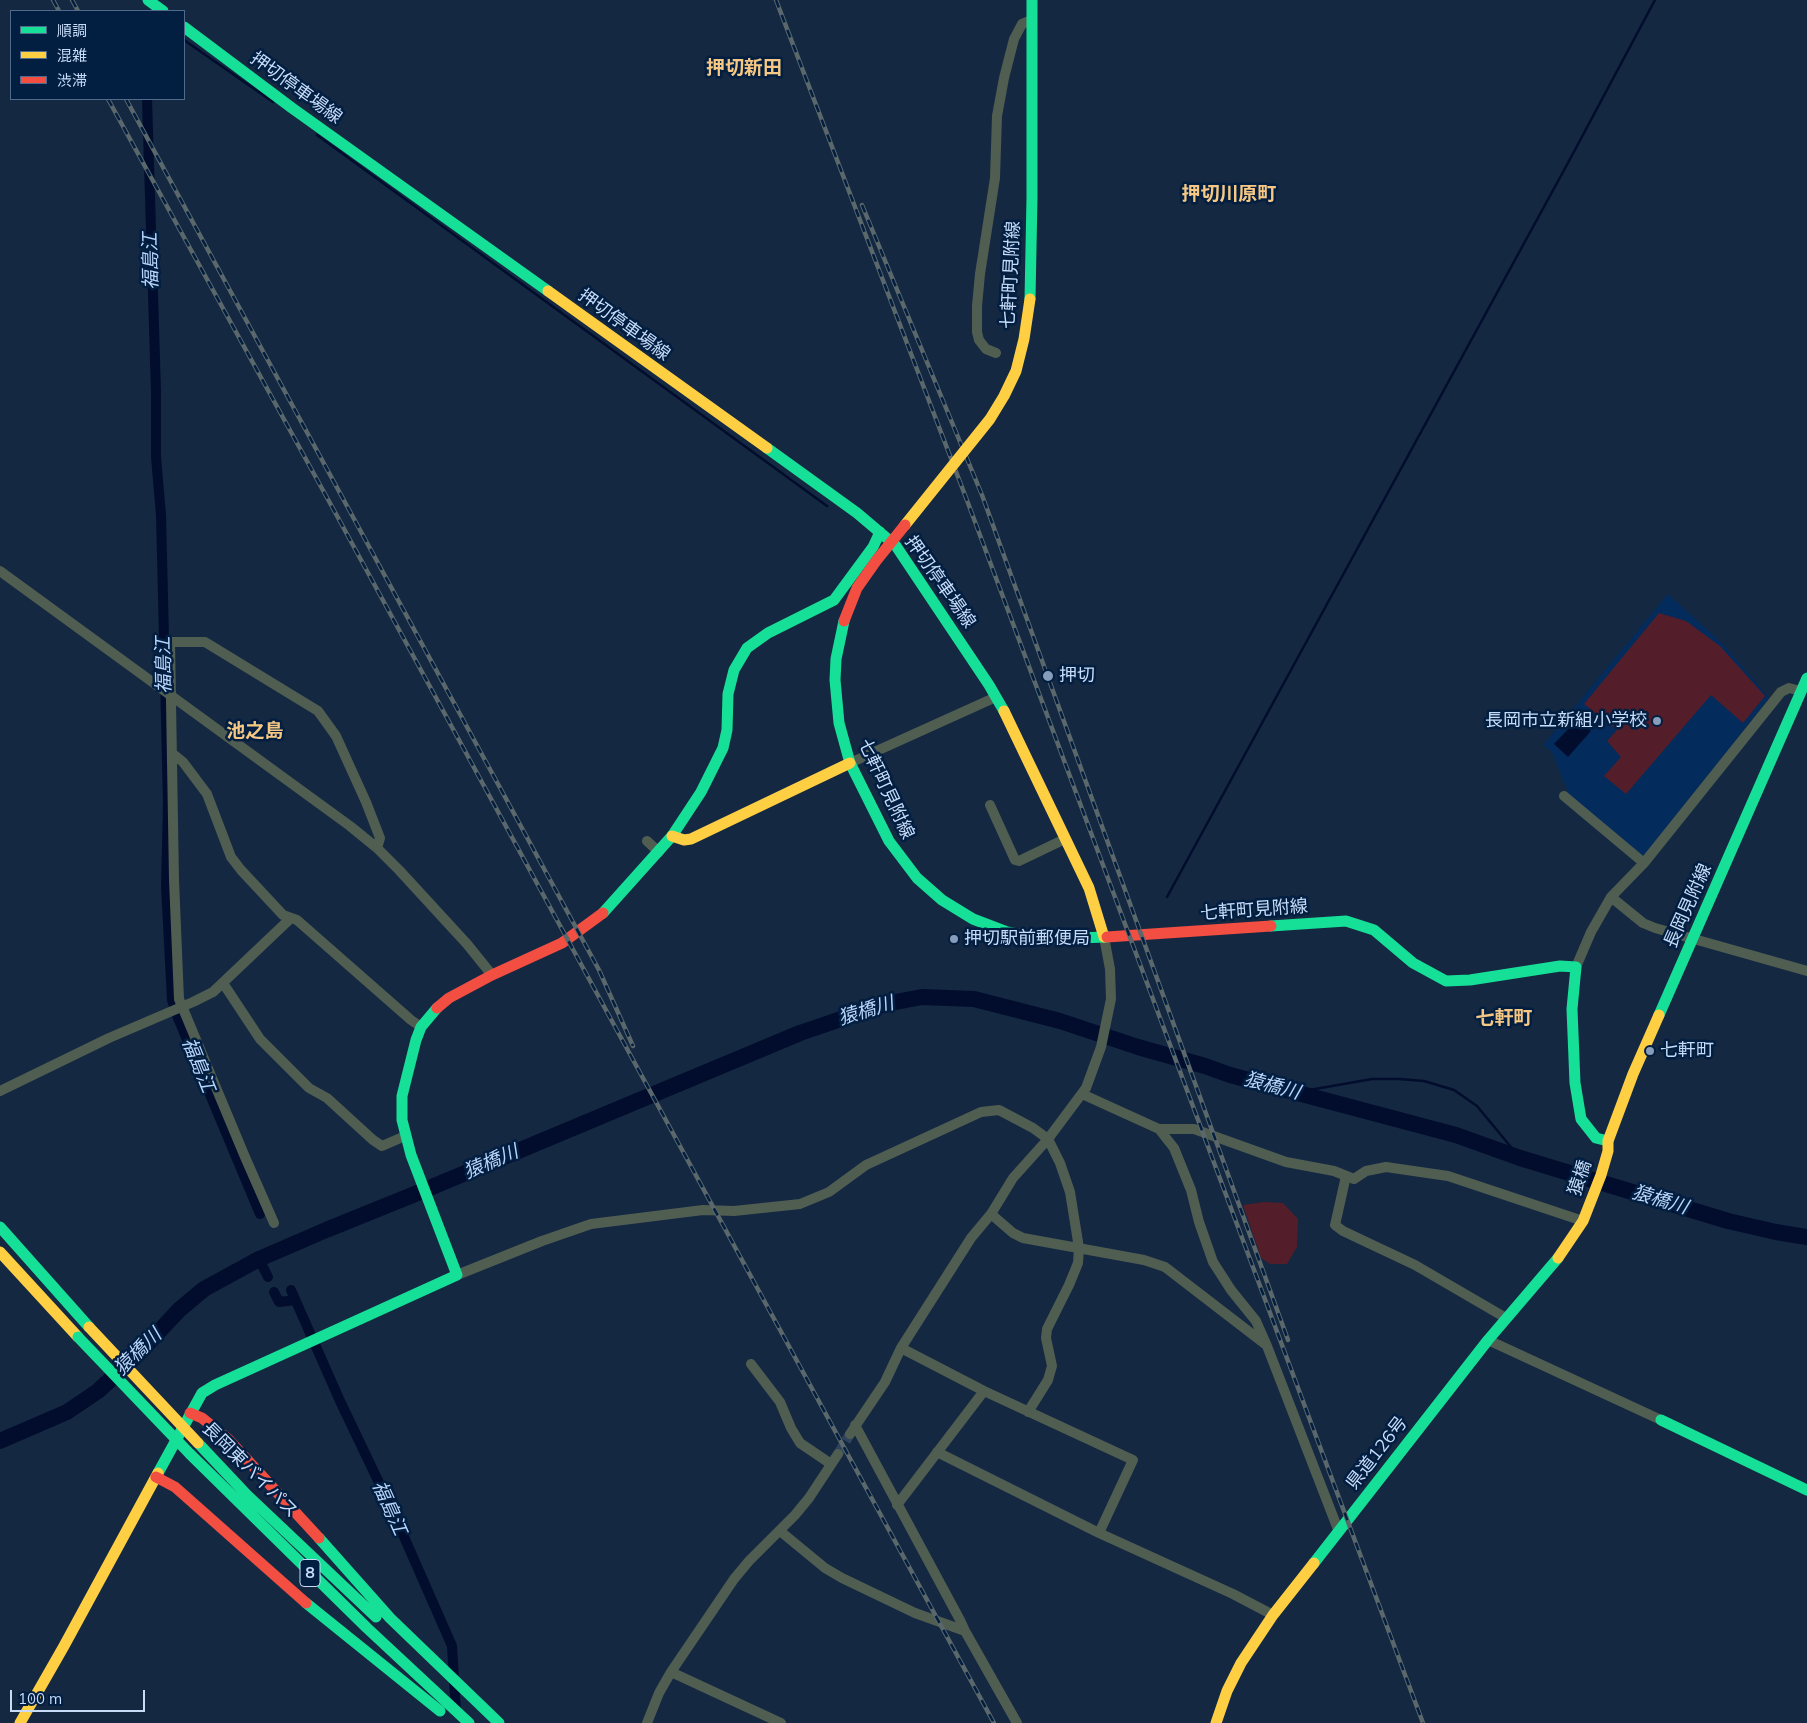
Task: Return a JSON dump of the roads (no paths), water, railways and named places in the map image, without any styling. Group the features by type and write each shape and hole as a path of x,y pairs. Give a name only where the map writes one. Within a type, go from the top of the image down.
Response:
{"main road":[{"path":"148,0 162,10"},
{"name":"七軒町見附線","path":"1032,0 1030,299 1024,339 1016,371 990,419 876,560 857,588 844,621 836,659 835,680 839,723 850,763 889,842 917,878 942,900 973,919 1008,932 1045,939 1104,937 1346,921 1374,930 1413,963 1446,981 1470,980 1560,966 1576,967"},
{"name":"押切停車場線","path":"185,28 292,108 858,513 896,546 996,697 1089,888 1104,937"},
{"path":"20,1723 202,1393 215,1385 457,1275 411,1154 402,1120 402,1096 421,1027 437,1008 449,998 492,974 562,942 586,927 611,905 672,836 701,792 716,764 723,748 727,730 728,694 739,659 756,640 834,600 873,547 880,532"},
{"name":"長岡見附線","path":"1608,1146 1633,1074 1807,678"},
{"path":"672,836 684,840 691,839 850,763"},
{"path":"1576,967 1572,1009 1574,1083 1581,1120 1596,1138 1608,1146"},
{"name":"猿橋","path":"1584,1219 1599,1182 1608,1146"},
{"name":"県道126号","path":"1216,1723 1227,1692 1241,1663 1273,1615 1488,1340 1557,1260 1584,1219"},
{"name":"長岡東バイパス","path":"0,1226 89,1327 248,1495 432,1665"},
{"name":"長岡東バイパス","path":"0,1252 190,1454 325,1587 469,1723"},
{"path":"190,1414 202,1418 228,1439 432,1665 487,1718 499,1723"},
{"path":"1661,1420 1807,1490"},
{"path":"156,1476 175,1486 222,1530 317,1611 454,1723"}],"street":[{"path":"996,353 986,349 980,340 977,332 977,306 995,178 997,116 1014,40 1022,24 1032,20"},
{"path":"0,571 350,826 377,848 467,944 492,974"},
{"path":"274,1223 179,999 174,880 170,642 205,642 318,711 336,736 366,802 380,838 377,848"},
{"path":"1576,967 1591,932 1612,897 1644,863 1781,692 1789,688 1801,692"},
{"path":"850,763 996,697"},
{"path":"172,753 183,762 207,794 231,857 276,909 283,915 297,920 410,1020 421,1027"},
{"path":"1564,796 1644,863"},
{"path":"990,805 1015,860 1019,860 1065,839"},
{"path":"647,841 659,852"},
{"path":"1612,897 1643,923 1807,971"},
{"path":"0,1091 109,1038 203,997 223,983 290,918"},
{"path":"1017,1723 897,1505 853,1430 885,1382 901,1348 971,1238 1014,1178 1048,1139 1082,1094 1092,1074 1105,1034 1111,999 1110,969 1104,937"},
{"path":"223,983 260,1039 309,1088 327,1098 382,1146 405,1136"},
{"path":"1082,1094 1159,1129 1194,1129 1286,1162 1334,1171 1354,1178 1366,1171 1386,1167 1448,1176 1584,1219"},
{"path":"457,1275 542,1241 591,1224 704,1210 734,1211 800,1204 829,1192 866,1165 981,1112 999,1110 1033,1128 1048,1139 1060,1163 1070,1192 1080,1248 1078,1263 1047,1329 1046,1338 1052,1366 1048,1380 1028,1412"},
{"path":"1159,1129 1174,1148 1191,1190 1199,1222 1213,1262 1231,1290 1256,1321 1339,1532"},
{"path":"1346,1176 1335,1225 1343,1231 1415,1265 1506,1318"},
{"path":"990,1214 1023,1238 1144,1260 1165,1267 1267,1346"},
{"path":"1488,1340 1661,1420"},
{"path":"901,1348 984,1391 1133,1460 1099,1533"},
{"path":"751,1364 780,1402 791,1428 800,1443 831,1464"},
{"path":"897,1505 984,1391"},
{"path":"937,1452 1099,1533 1233,1594 1273,1615"},
{"path":"647,1723 659,1693 671,1672 734,1579 809,1498 838,1454"},
{"path":"780,1531 825,1568 842,1578 914,1613 965,1631"},
{"path":"671,1672 781,1723"}],"waterway":[{"path":"1167,897 1655,0"},
{"path":"185,41 273,102"},
{"name":"福島江","path":"147,100 156,392 156,457 161,515 168,803 166,886 172,1000 260,1214"},
{"path":"317,135 827,506"},
{"name":"猿橋川","path":"0,1441 67,1412 98,1391 136,1356 179,1310 204,1289 259,1259 800,1033 885,1004 922,997 974,999 1060,1021 1230,1075 1456,1135 1520,1158 1728,1221 1807,1237"},
{"path":"1272,1087 1287,1090 1315,1089 1372,1079 1424,1081 1454,1090 1477,1106 1520,1158"},
{"name":"福島江","path":"259,1259 268,1277"},
{"name":"福島江","path":"291,1290 340,1401 394,1514 452,1646 456,1712"},
{"name":"福島江","path":"274,1292 279,1302 295,1300"}],"tunnel":[{"path":"838,1454 850,1434"}],"railway":[{"path":"53,0 58,10"},
{"path":"72,0 77,10"},
{"path":"776,0 968,503 1423,1723"},
{"path":"109,100 994,1723"},
{"path":"127,100 599,970 633,1046"},
{"path":"862,205 982,495 1288,1340"}],"place":[{"name":"押切","path":"1048,676"},
{"name":"長岡市立新組小学校","path":"1657,721"},
{"name":"押切駅前郵便局","path":"954,939"},
{"name":"七軒町","path":"1650,1051"}],"district":[{"name":"押切新田","path":"744,68"},
{"name":"押切川原町","path":"1229,194"},
{"name":"池之島","path":"255,731"},
{"name":"七軒町","path":"1504,1018"}]}
